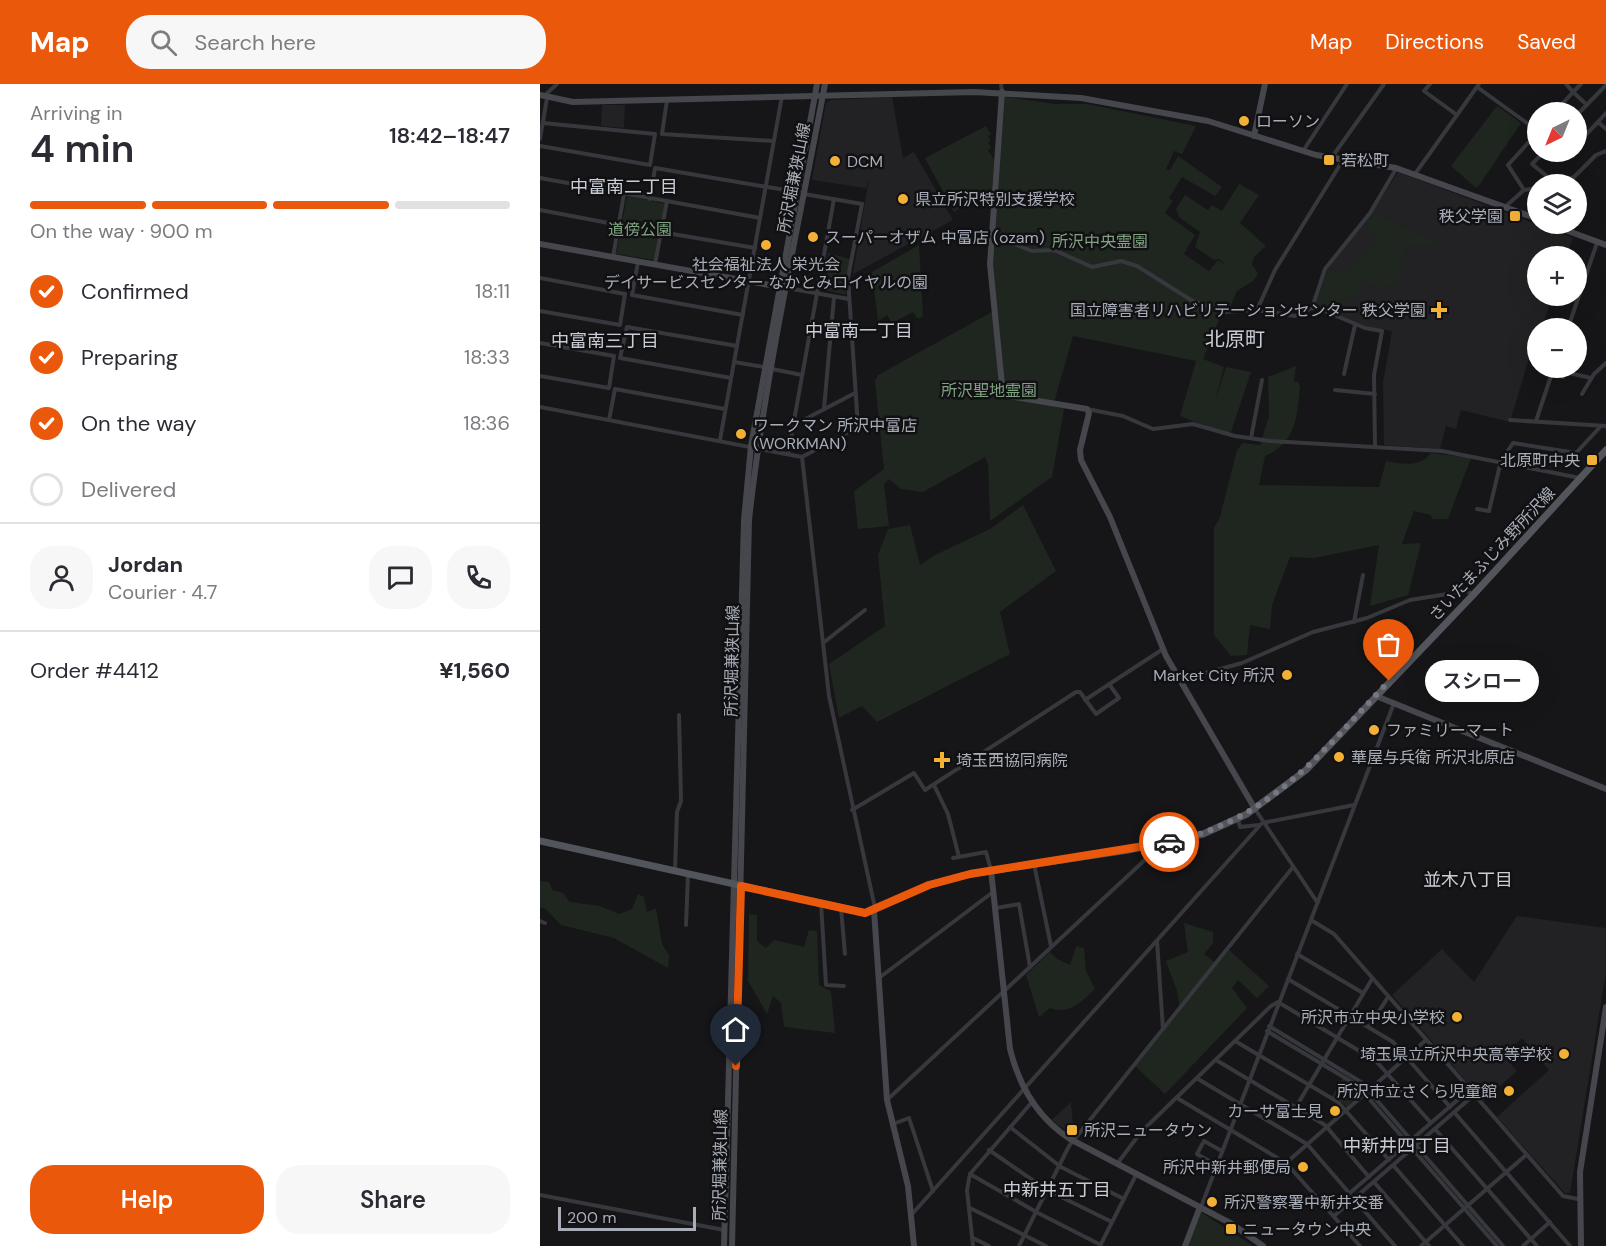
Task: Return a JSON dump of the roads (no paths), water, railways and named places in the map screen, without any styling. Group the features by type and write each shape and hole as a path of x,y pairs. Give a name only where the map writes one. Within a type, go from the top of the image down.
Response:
{"main road":[{"name":"さいたまふじみ野所沢線","path":"540,840 861,913 874,910 929,885 991,870 1163,844 1203,834 1255,809 1306,770 1474,594 1606,450"}],"street":[{"path":"540,138 544,97 557,84"},
{"name":"所沢堀兼狭山線","path":"801,193 818,84"},
{"name":"所沢堀兼狭山線","path":"724,1246 749,520 754,447 801,193 825,84"},
{"path":"1254,136 1265,84"},
{"path":"1302,152 1347,84"},
{"path":"1332,157 1384,84"},
{"path":"1430,84 1424,91 1457,115"},
{"path":"1470,84 1527,124"},
{"path":"1566,84 1584,102"},
{"path":"1564,102 1581,84"},
{"path":"1587,105 1606,85"},
{"path":"1415,174 1477,87"},
{"path":"544,97 573,102 815,96 1002,88 1168,112 1302,152 1396,168 1527,215"},
{"path":"1002,88 990,269 1003,395 1123,416 1154,429 1193,424 1270,441 1442,451 1580,478"},
{"path":"720,441 782,96"},
{"path":"667,100 662,134 774,141"},
{"path":"1587,134 1606,113"},
{"path":"1598,122 1606,129"},
{"path":"540,146 650,165 655,134 543,123"},
{"path":"1524,190 1508,165 1527,144"},
{"path":"1578,174 1603,152"},
{"path":"1257,310 1275,270 1326,191 1343,158"},
{"path":"1535,162 1532,165 1542,174"},
{"path":"540,407 802,457 858,427 848,278 862,204 656,168 650,199"},
{"path":"1312,308 1325,269 1370,213 1396,168"},
{"path":"540,178 760,218"},
{"path":"1504,207 1527,190"},
{"path":"613,257 624,194"},
{"path":"788,454 834,199"},
{"path":"655,264 667,201"},
{"path":"540,210 619,225"},
{"path":"661,232 755,248"},
{"path":"1576,234 1606,245"},
{"path":"992,235 1032,251 1054,250 1092,267 1121,261 1137,266 1191,300 1223,312 1257,310 1295,316 1312,308 1328,310 1355,324 1382,332 1374,375 1375,446"},
{"path":"1571,318 1598,242"},
{"path":"540,244 849,299"},
{"path":"638,261 632,295 743,315"},
{"path":"540,278 625,294 620,325 540,311"},
{"path":"824,410 834,297"},
{"path":"1344,374 1355,324"},
{"path":"731,378 620,358 627,327 737,346"},
{"path":"540,343 614,356 609,388 540,376"},
{"path":"734,362 802,375"},
{"path":"1582,394 1591,378 1606,363"},
{"path":"1587,377 1591,378"},
{"path":"1536,421 1550,378"},
{"path":"1251,438 1262,380"},
{"path":"609,420 615,389 725,409"},
{"path":"1335,390 1375,394"},
{"path":"793,426 855,393"},
{"path":"1087,409 1089,415 1080,450 1081,460 1110,518 1163,650 1262,824 1317,902"},
{"path":"1510,420 1603,426"},
{"path":"1477,509 1489,511 1500,463 1513,443 1576,453 1603,426"},
{"path":"802,457 829,696 852,810 872,888 887,1100 913,1213 914,1246"},
{"path":"1354,622 1363,575"},
{"path":"1180,680 1242,663 1313,632 1354,622 1410,600 1466,591 1474,594"},
{"path":"823,643 865,610"},
{"path":"1085,700 1163,650"},
{"path":"852,810 914,773 926,790 1077,692 1080,692 1096,714 1119,698 1109,684"},
{"path":"1376,696 1606,789"},
{"path":"1185,1246 1394,703"},
{"path":"675,871 677,812 681,801 679,715"},
{"path":"934,785 948,814 959,856"},
{"path":"1238,819 1240,827 1354,805"},
{"path":"913,1213 1262,824"},
{"path":"887,1100 1163,844"},
{"path":"953,858 986,852 994,891 1010,1050 1023,1089 1032,1102 1050,1124 1073,1142 1200,1207 1240,1229 1263,1246"},
{"path":"1034,864 1052,947"},
{"path":"1019,1246 1073,1142 1293,867"},
{"path":"686,925 688,874"},
{"name":"所沢堀兼狭山線","path":"732,1246 737,885"},
{"path":"878,978 994,891"},
{"path":"821,903 825,985 844,986"},
{"path":"996,908 1019,904 1030,967"},
{"path":"841,908 845,954"},
{"path":"1311,920 1334,934 1563,1196 1578,1199"},
{"path":"1157,941 1163,1030"},
{"path":"1297,954 1363,993"},
{"path":"1288,979 1393,1042 1450,1107"},
{"path":"1296,1107 1372,979"},
{"path":"1369,1026 1388,997"},
{"path":"1278,1002 1376,1061 1431,1123"},
{"path":"1116,1164 1141,1132 1271,1006 1278,1002"},
{"path":"1581,1246 1578,1199 1582,1157 1606,1007"},
{"path":"1268,1029 1323,1061 1366,1092 1497,1246"},
{"path":"1286,1163 1426,1040"},
{"path":"1235,1041 1346,1110 1389,1160"},
{"path":"1216,1060 1326,1127 1369,1177"},
{"path":"1198,1079 1307,1144 1350,1194"},
{"path":"1329,1211 1469,1090"},
{"path":"1334,1216 1474,1095"},
{"path":"1177,1098 1286,1163 1360,1246"},
{"path":"973,1246 967,1190 970,1174 1032,1102"},
{"path":"1454,1112 1570,1246"},
{"path":"892,1124 909,1118 933,1191"},
{"path":"1010,1127 1059,1166 1124,1199"},
{"path":"1435,1129 1537,1246"},
{"path":"1216,1165 1197,1154 1204,1142 1221,1151"},
{"path":"989,1150 1047,1190 1112,1222"},
{"path":"1421,1246 1427,1244 1445,1225 1526,1155"},
{"path":"1393,1165 1463,1246"},
{"path":"970,1174 1100,1246 1136,1175"},
{"path":"1374,1182 1427,1244"},
{"path":"540,1195 725,1230"},
{"path":"1354,1199 1395,1246"},
{"path":"1466,1207 1503,1246"},
{"path":"970,1208 1046,1246"},
{"path":"1523,1246 1550,1222"},
{"path":"972,1238 989,1246"}],"place":[{"name":"ローソン","path":"1244,121"},
{"name":"若松町","path":"1329,160"},
{"name":"DCM","path":"835,161"},
{"name":"県立所沢特別支援学校","path":"903,199"},
{"name":"秩父学園","path":"1515,216"},
{"name":"スーパーオザム 中富店 (ozam)","path":"813,237"},
{"name":"社会福祉法人 栄光会 デイサービスセンター なかとみロイヤルの園","path":"766,245"},
{"name":"国立障害者リハビリテーションセンター 秩父学園","path":"1439,310"},
{"name":"ワークマン 所沢中富店 (WORKMAN)","path":"741,434"},
{"name":"北原町中央","path":"1592,460"},
{"name":"Market City 所沢","path":"1287,675"},
{"name":"スシロー","path":"1389,681"},
{"name":"ファミリーマート","path":"1374,730"},
{"name":"華屋与兵衛 所沢北原店","path":"1339,757"},
{"name":"埼玉西協同病院","path":"942,760"},
{"name":"所沢市立中央小学校","path":"1457,1017"},
{"name":"埼玉県立所沢中央高等学校","path":"1564,1054"},
{"name":"所沢市立さくら児童館","path":"1509,1091"},
{"name":"カーサ富士見","path":"1335,1111"},
{"name":"所沢ニュータウン","path":"1072,1130"},
{"name":"所沢中新井郵便局","path":"1303,1167"},
{"name":"所沢警察署中新井交番","path":"1212,1202"},
{"name":"ニュータウン中央","path":"1231,1229"}],"district":[{"name":"中富南二丁目","path":"624,187"},
{"name":"中富南一丁目","path":"859,331"},
{"name":"北原町","path":"1235,339"},
{"name":"中富南三丁目","path":"605,341"},
{"name":"並木八丁目","path":"1468,880"},
{"name":"中新井四丁目","path":"1397,1146"},
{"name":"中新井五丁目","path":"1057,1190"}],"park label":[{"name":"道傍公園","path":"640,229"},
{"name":"所沢中央霊園","path":"1100,241"},
{"name":"所沢聖地霊園","path":"989,390"}]}
